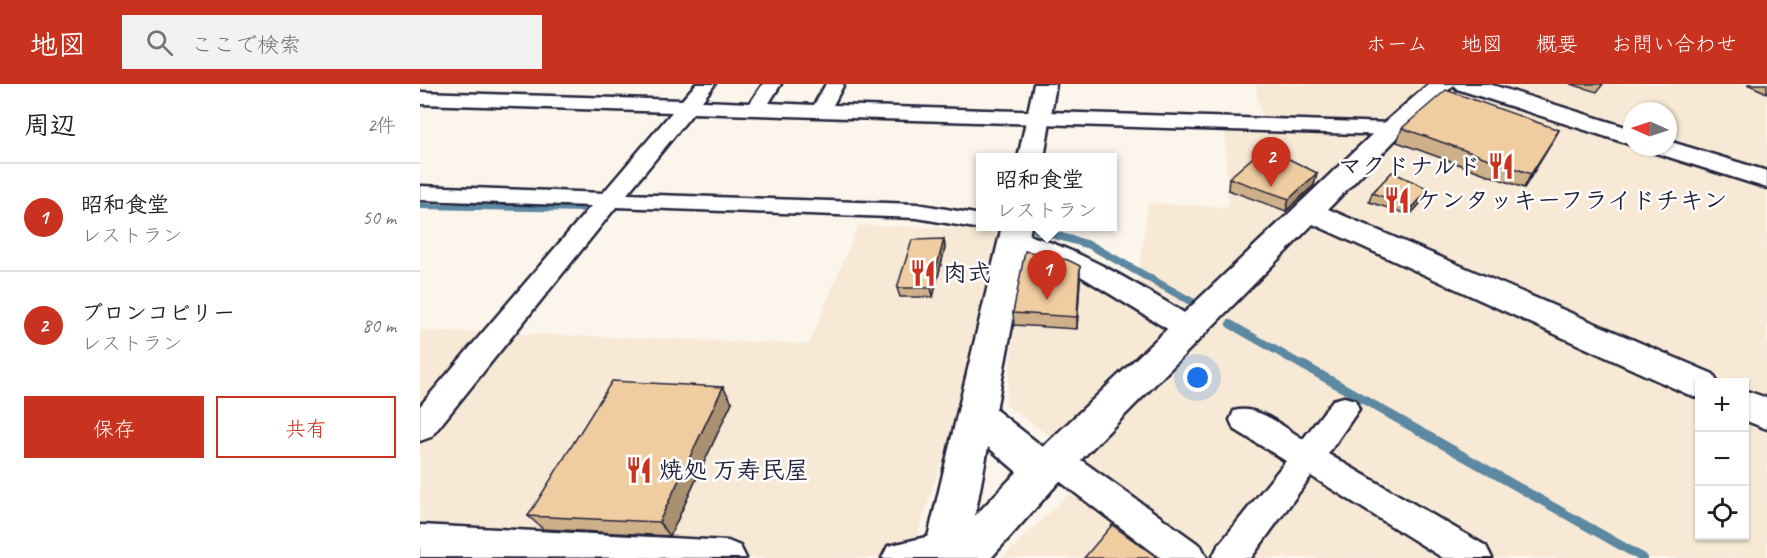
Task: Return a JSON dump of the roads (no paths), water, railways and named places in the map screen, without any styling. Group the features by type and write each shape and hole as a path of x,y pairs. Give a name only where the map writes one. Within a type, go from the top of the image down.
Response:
{"street":[{"path":"423,98 444,84"},
{"path":"420,428 705,84"},
{"path":"755,109 772,84"},
{"path":"820,111 836,84"},
{"path":"1032,153 1045,84"},
{"path":"900,558 952,555 1050,466 1392,129 1443,84"},
{"path":"1465,84 1623,134"},
{"path":"423,98 1392,129"},
{"path":"1677,152 1767,180"},
{"path":"420,194 917,211 976,221"},
{"path":"1310,211 1695,382"},
{"path":"952,555 1011,231 1081,265 1189,329"},
{"path":"1749,406 1767,414"},
{"path":"1230,558 1344,409"},
{"path":"977,416 1189,558"},
{"path":"1245,420 1474,558"},
{"path":"420,540 729,558"}],"waterway":[{"path":"420,206 589,209"},
{"path":"1041,231 1090,245 1192,302"},
{"path":"1230,324 1305,367"},
{"path":"1303,365 1643,558"}],"place":[{"name":"マクドナルド","path":"1501,166"},
{"name":"ブロンコビリー","path":"1271,187"},
{"name":"ケンタッキーフライドチキン","path":"1397,200"},
{"name":"肉式","path":"923,273"},
{"name":"昭和食堂","path":"1047,300"},
{"name":"焼処 万寿民屋","path":"639,470"}]}
